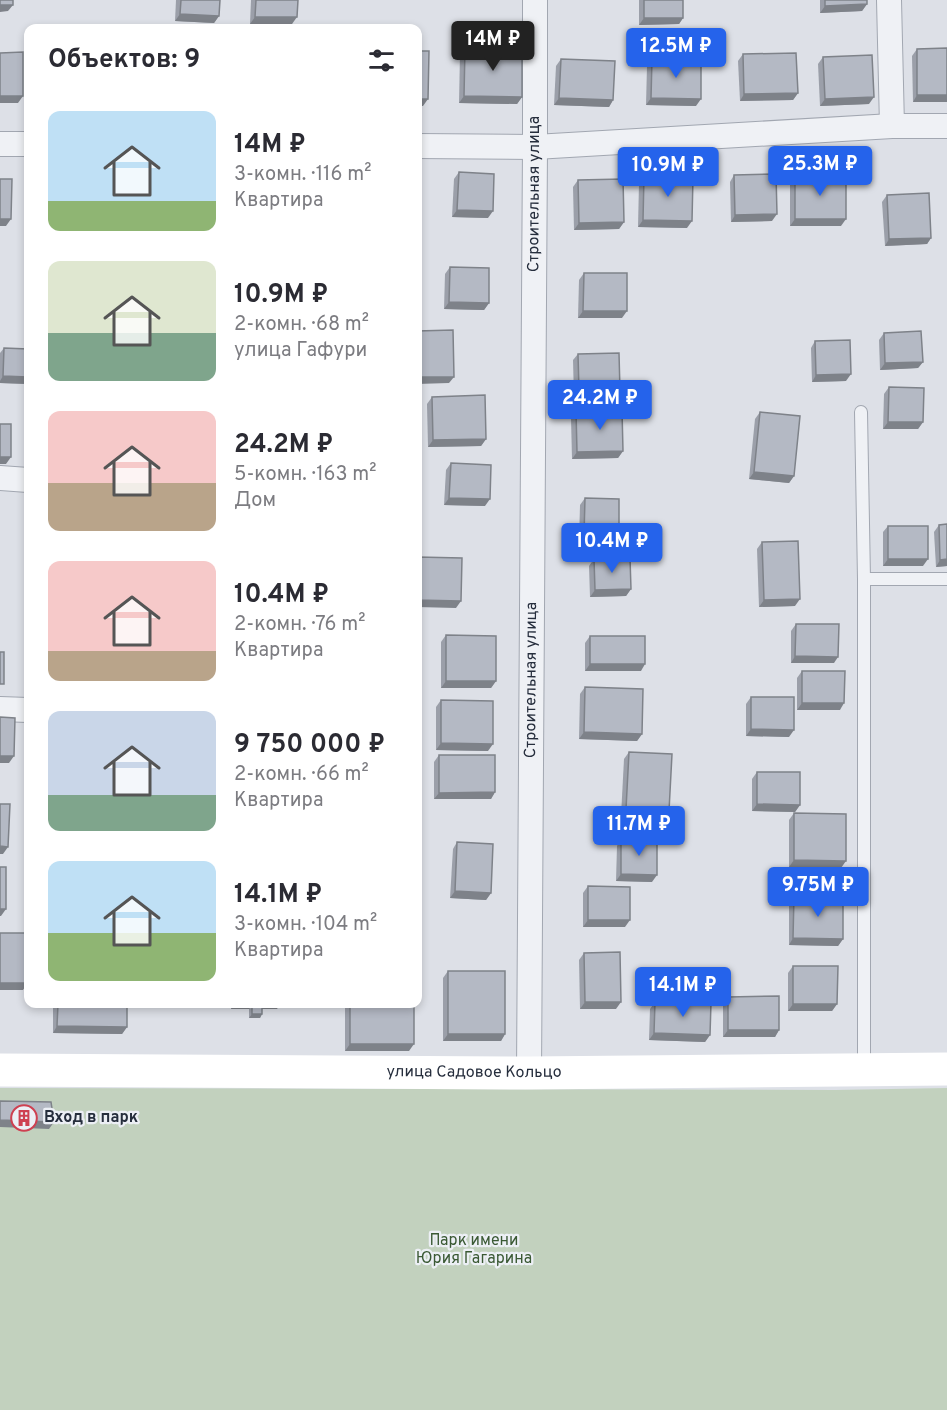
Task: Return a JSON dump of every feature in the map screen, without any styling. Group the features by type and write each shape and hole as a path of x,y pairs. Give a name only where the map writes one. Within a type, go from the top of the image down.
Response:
{"main road":[{"name":"улица Садовое Кольцо","path":"0,1070 529,1073 947,1069"}],"street":[{"name":"Строительная улица","path":"529,1073 536,147 535,0"},
{"path":"889,0 892,126"},
{"path":"422,146 536,147 892,126 947,126"},
{"path":"0,144 24,144"},
{"path":"0,478 24,480"},
{"path":"0,709 24,710"}],"lane":[{"path":"861,412 864,579 864,1070"},
{"path":"864,579 947,579"}],"green space":[{"name":"Парк имени Юрия Гагарина","path":"0,1088 835,1090 947,1088 947,1410 0,1410"}],"building":[{"path":"0,0 13,0 13,5 0,5"},
{"path":"181,0 220,0 219,16 180,14"},
{"path":"256,0 298,0 297,17 255,17"},
{"path":"644,0 683,0 683,18 644,18"},
{"path":"825,0 867,0 867,4 825,6"},
{"path":"465,48 522,48 522,97 464,96"},
{"path":"947,48 947,95 917,95 917,49"},
{"path":"422,51 429,51 428,99 422,99"},
{"path":"23,52 23,96 0,96 0,53"},
{"path":"796,53 798,93 744,94 743,54"},
{"path":"872,55 874,97 825,99 823,57"},
{"path":"561,59 615,61 613,100 559,98"},
{"path":"652,59 701,59 701,99 651,98"},
{"path":"459,172 494,174 493,211 457,210"},
{"path":"776,174 777,214 735,215 734,175"},
{"path":"795,175 846,175 846,219 795,219"},
{"path":"644,176 693,177 692,221 643,220"},
{"path":"0,179 12,179 11,219 0,219"},
{"path":"623,179 624,222 579,223 578,180"},
{"path":"929,193 931,238 889,239 887,195"},
{"path":"450,267 489,268 489,303 449,302"},
{"path":"584,273 627,273 627,311 583,311"},
{"path":"453,330 454,377 422,377 422,331"},
{"path":"921,331 923,362 885,363 884,333"},
{"path":"850,340 851,374 816,375 815,341"},
{"path":"4,348 24,349 24,377 3,376"},
{"path":"619,353 620,391 579,391 578,354"},
{"path":"889,387 924,388 923,422 888,422"},
{"path":"485,395 486,439 433,440 432,397"},
{"path":"622,410 623,451 577,452 576,411"},
{"path":"760,412 800,416 794,476 754,472"},
{"path":"0,424 11,424 11,457 0,457"},
{"path":"451,463 491,465 490,499 449,498"},
{"path":"585,498 619,499 619,535 584,535"},
{"path":"947,524 947,559 940,560 939,525"},
{"path":"888,526 928,526 928,559 888,559"},
{"path":"798,541 800,599 764,600 762,542"},
{"path":"422,557 462,558 461,601 422,600"},
{"path":"630,558 631,589 595,590 594,559"},
{"path":"796,624 839,624 838,657 795,656"},
{"path":"446,635 496,636 496,681 446,681"},
{"path":"590,636 645,636 645,664 590,664"},
{"path":"0,652 4,652 4,684 0,684"},
{"path":"802,671 845,671 844,703 802,703"},
{"path":"585,687 643,689 642,734 584,732"},
{"path":"751,697 794,697 794,730 751,729"},
{"path":"441,700 493,701 493,744 441,743"},
{"path":"0,717 15,718 14,756 0,756"},
{"path":"629,752 672,754 669,811 626,809"},
{"path":"439,755 495,755 495,792 439,793"},
{"path":"757,772 800,772 800,805 757,804"},
{"path":"0,804 10,804 8,847 0,846"},
{"path":"794,813 846,814 846,861 794,860"},
{"path":"621,839 657,840 657,875 621,874"},
{"path":"457,842 493,844 491,893 455,891"},
{"path":"0,867 6,867 6,909 0,909"},
{"path":"588,886 630,887 630,920 588,920"},
{"path":"794,896 843,897 843,939 793,938"},
{"path":"0,933 24,933 24,983 0,983"},
{"path":"620,952 621,1002 585,1002 584,953"},
{"path":"793,966 838,966 837,1004 793,1004"},
{"path":"448,971 505,971 505,1034 448,1034"},
{"path":"779,996 779,1030 728,1030 728,997"},
{"path":"655,1002 711,1003 710,1035 654,1033"},
{"path":"58,1008 127,1008 127,1027 57,1026"},
{"path":"252,1008 262,1008 262,1014 252,1014"},
{"path":"350,1008 414,1008 414,1044 350,1044"},
{"path":"0,1101 51,1102 54,1122 0,1120"}],"place":[{"name":"Вход в парк","path":"24,1118"}]}
